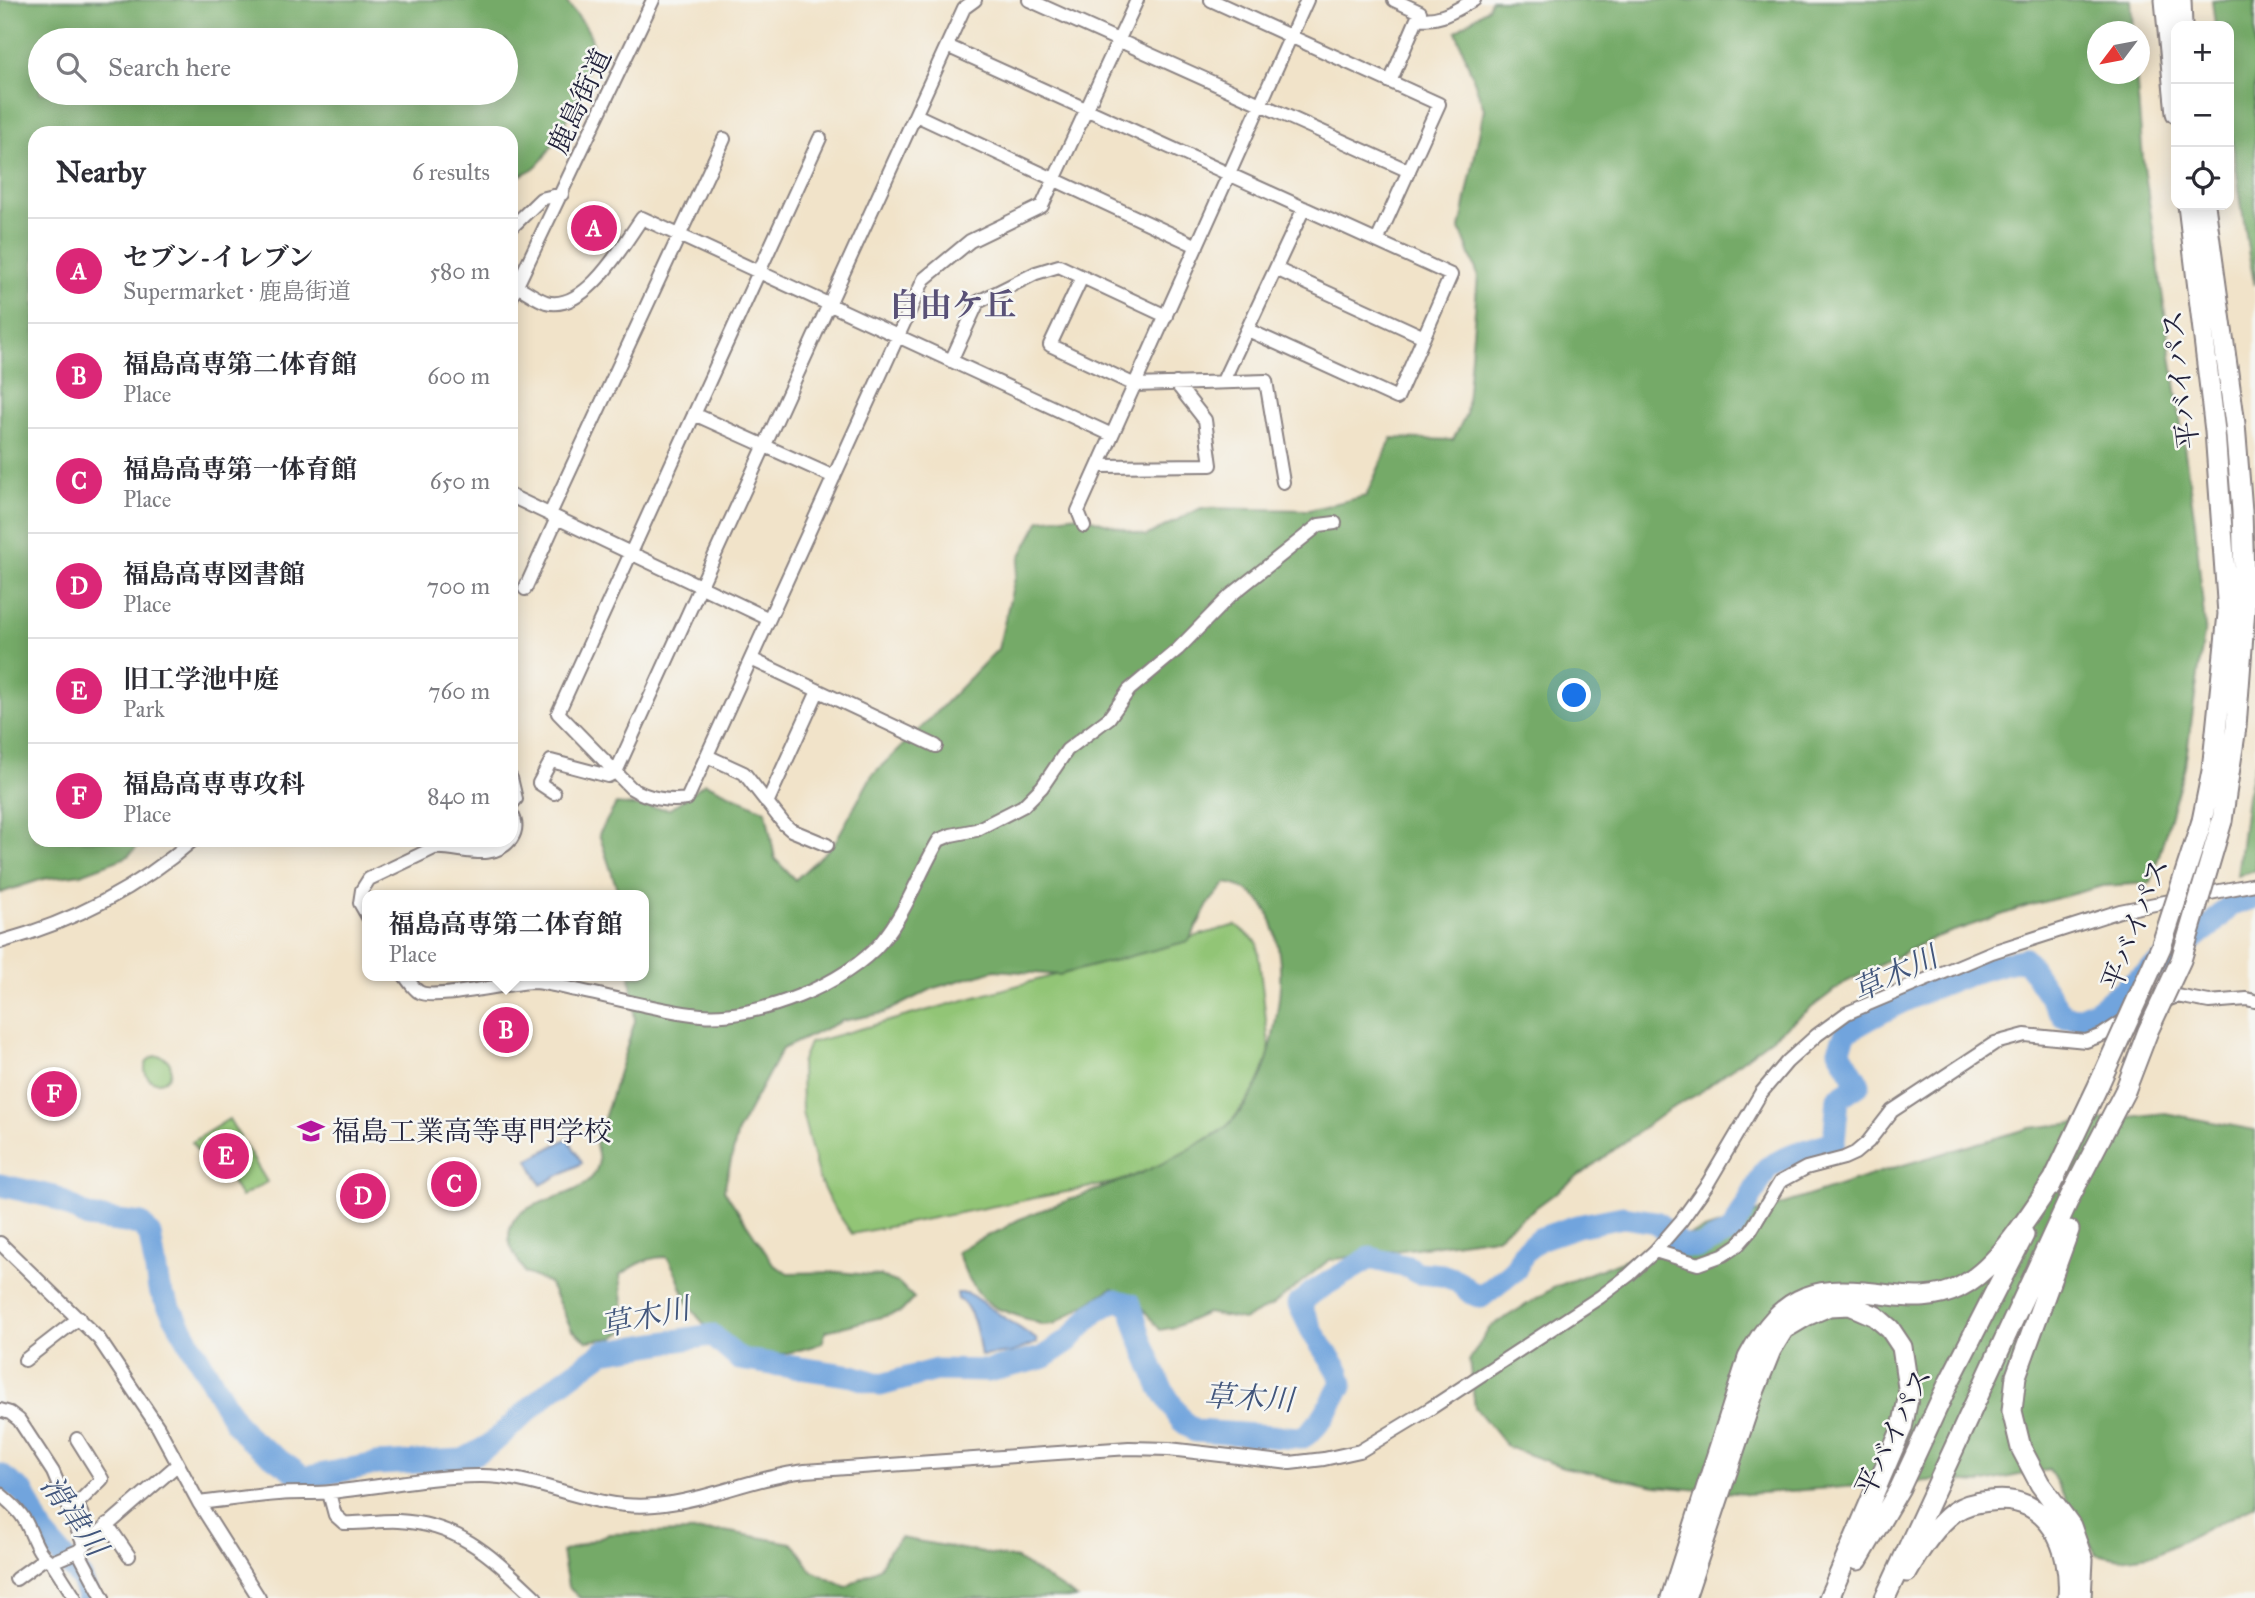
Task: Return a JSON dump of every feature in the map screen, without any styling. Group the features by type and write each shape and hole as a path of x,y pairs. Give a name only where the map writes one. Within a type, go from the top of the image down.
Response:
{"highway":[{"path":"2165,0 2173,84"},
{"path":"2181,0 2182,21"},
{"name":"平バイパス","path":"1839,1598 1864,1548 1900,1488 1949,1382 2056,1176 2099,1084 2161,947 2202,821 2212,771 2228,614 2215,431 2189,210"},
{"name":"平バイパス","path":"1885,1598 2070,1197 2122,1097 2148,1031 2181,960 2222,821 2236,727 2245,608 2242,511 2235,424 2207,210"},
{"path":"2081,1598 2083,1560 2071,1526 2040,1484 2021,1448 2012,1411 2016,1377 2031,1331 2122,1097"},
{"path":"1671,1598 1748,1358 1760,1334 1778,1313 1808,1295 1834,1290 1903,1297 1935,1297 1959,1288 1985,1269 2002,1250 2056,1176"},
{"path":"1685,1598 1752,1396 1771,1350 1784,1329 1806,1316 1829,1306 1850,1305 1875,1316 1890,1329 1902,1347 1909,1394 1902,1429 1829,1598"},
{"path":"1893,1598 1929,1537 1954,1512 1974,1503 2002,1499 2022,1502 2046,1518 2059,1538 2066,1563 2069,1576 2068,1598"}],"street":[{"name":"鹿島街道","path":"518,284 653,0"},
{"path":"554,793 539,783 551,761 608,776 616,772 964,8 975,0"},
{"path":"1030,0 1409,171"},
{"path":"820,138 558,713 640,794 674,801 687,799 924,279 970,241 1042,206 1136,0"},
{"path":"1211,0 1439,104 1377,241"},
{"path":"1084,526 1078,511 1307,0"},
{"path":"1390,82 1420,12 1394,0"},
{"path":"1418,18 1441,18 1474,0"},
{"path":"947,46 1451,275 1397,398 1248,330"},
{"path":"916,116 1197,246"},
{"path":"525,589 553,516 724,139"},
{"path":"518,221 541,199 562,194"},
{"path":"1223,381 1304,208"},
{"path":"518,293 547,302 567,303 584,292 607,268 642,218 1112,435"},
{"path":"951,361 978,302 1035,273 1059,265 1166,316"},
{"path":"1276,269 1424,337"},
{"path":"1082,276 1050,345 1135,385 1266,381 1283,482"},
{"path":"1098,466 1211,465 1205,420 1177,383"},
{"path":"694,414 834,477"},
{"path":"518,499 769,618"},
{"path":"409,981 420,993 430,995 534,982 702,1015 759,1009 822,987 866,958 882,942 897,922 939,840 990,824 1023,806 1042,788 1067,750 1101,725 1129,690 1178,649 1230,596 1319,525 1335,523"},
{"path":"751,659 936,747"},
{"path":"767,803 818,691"},
{"path":"707,756 744,773 791,831 827,845"},
{"path":"175,847 176,854"},
{"path":"0,942 63,922 94,908 126,890 184,847"},
{"path":"362,890 369,879 435,848 491,853 504,847"},
{"path":"199,1503 278,1494 329,1493 419,1479 481,1476 528,1481 594,1502 629,1506 669,1503 776,1475 805,1471 1095,1450 1168,1449 1290,1463 1324,1460 1360,1451 1387,1437 1600,1297 1629,1275 1681,1221 1708,1183 1741,1126 1787,1062 1847,1013 1992,952 2120,911 2255,884"},
{"path":"1658,1247 1698,1264 1723,1255 1751,1230 1780,1182 1806,1168 1855,1153 1868,1142 1892,1111 1995,1042 2025,1035 2086,1041 2102,1035 2135,1013 2177,996 2209,1002 2246,999 2255,1001"},
{"path":"0,1243 99,1339 158,1427 199,1503 259,1598"},
{"path":"25,1360 79,1318"},
{"path":"0,1410 19,1420 53,1472 103,1598"},
{"path":"77,1438 102,1479 77,1504 82,1547"},
{"path":"16,1579 82,1547 177,1465"},
{"path":"329,1493 335,1515 344,1523 397,1521 431,1524 446,1529 485,1552 536,1598"},
{"path":"0,1494 25,1520 75,1598"},
{"path":"107,1524 129,1556"}],"green space":[{"path":"0,0 565,0 584,25 592,41 588,70 563,128 543,159 534,168 518,176 518,126 28,126 28,847 137,847 127,857 81,874 43,879 0,893"},
{"path":"1491,0 2131,0 2132,21 2087,21 2087,84 2137,84 2143,159 2195,522 2205,627 2185,766 2151,883 2103,886 2028,906 1933,938 1844,983 1698,1094 1668,1110 1496,1237 1329,1260 1273,1305 1243,1320 1207,1313 1175,1327 1160,1330 1140,1305 1112,1288 1054,1324 1043,1325 996,1308 982,1298 967,1276 957,1252 1019,1219 1134,1176 1177,1156 1226,1127 1252,1094 1267,1061 1273,1036 1280,991 1279,958 1273,924 1263,905 1248,891 1226,883 1209,903 1189,941 1059,975 995,970 934,988 884,1013 842,1021 782,1049 738,1131 724,1190 774,1265 788,1273 838,1272 880,1276 899,1283 914,1298 901,1312 826,1331 822,1343 806,1348 747,1357 731,1349 705,1325 687,1301 667,1257 660,1257 642,1262 620,1275 626,1329 614,1338 587,1341 572,1330 549,1283 525,1273 509,1239 512,1224 521,1213 580,1188 591,1178 599,1162 596,1144 635,1021 631,981 649,981 649,890 617,890 599,834 616,804 670,809 705,783 766,811 775,859 795,880 834,844 872,775 998,649 1020,557 1040,520 1079,515 1146,536 1201,508 1309,510 1366,496 1392,438 1453,440 1466,414 1478,275 1460,229 1484,109 1456,31 1488,8"},
{"path":"2212,0 2255,0 2255,285 2234,153 2234,21 2214,21"},
{"path":"2255,762 2255,871 2237,876 2247,796"},
{"path":"1236,925 1257,942 1270,1054 1258,1086 1228,1126 1176,1158 1127,1180 852,1234 830,1202 819,1179 802,1112 801,1063 809,1043"},
{"path":"158,1056 167,1060 171,1069 167,1078 158,1082 149,1078 145,1069 149,1060"},
{"path":"2165,1113 2255,1130 2255,1505 2156,1554 2120,1559 2096,1554 2049,1469 1980,1483 1941,1480 1747,1494 1656,1486 1563,1467 1507,1447 1475,1407 1469,1361 1490,1327 1555,1287 1680,1238 1893,1168 2030,1128"},
{"path":"229,1119 267,1182 241,1197 225,1170 213,1177 192,1142"},
{"path":"724,1531 791,1543 812,1571 846,1587 880,1567 889,1550 901,1538 1017,1559 1077,1598 580,1598 568,1587 562,1552 608,1534"}],"water":[{"path":"568,1138 582,1163 541,1185 528,1160"},
{"path":"957,1293 968,1293 1036,1339 1037,1343 1011,1353 981,1356 972,1317 964,1303 958,1299"}],"waterway":[{"name":"草木川","path":"0,1185 54,1197 88,1217 141,1224 150,1235 159,1289 234,1420 249,1439 304,1478 376,1464 463,1460 490,1445 551,1390 603,1352 712,1335 739,1359 853,1376 881,1385 936,1370 988,1371 1042,1358 1068,1341 1095,1312 1115,1300 1130,1304 1160,1386 1181,1420 1195,1431 1301,1438 1320,1421 1342,1384 1339,1372 1313,1333 1299,1304 1313,1292 1370,1258 1408,1267 1418,1273 1442,1275 1456,1280 1471,1293 1481,1297 1515,1270 1524,1252 1539,1239 1577,1226 1623,1217 1656,1222 1682,1246 1700,1247 1732,1231 1767,1168 1791,1155 1834,1142 1838,1098 1859,1084 1839,1050 1846,1032 1932,988 1978,971 2025,959 2064,1017 2078,1018 2095,1011 2209,927 2231,905 2255,897"},
{"name":"滑津川","path":"0,1475 24,1493 43,1534 81,1578 89,1598"}],"place":[{"name":"セブン-イレブン","path":"594,228"},
{"name":"福島高専第二体育館","path":"506,1030"},
{"name":"福島高専専攻科","path":"54,1094"},
{"name":"福島工業高等専門学校","path":"311,1131"},
{"name":"旧工学池中庭","path":"226,1156"},
{"name":"福島高専第一体育館","path":"454,1184"},
{"name":"福島高専図書館","path":"363,1196"}],"district":[{"name":"自由ケ丘","path":"952,305"}]}
